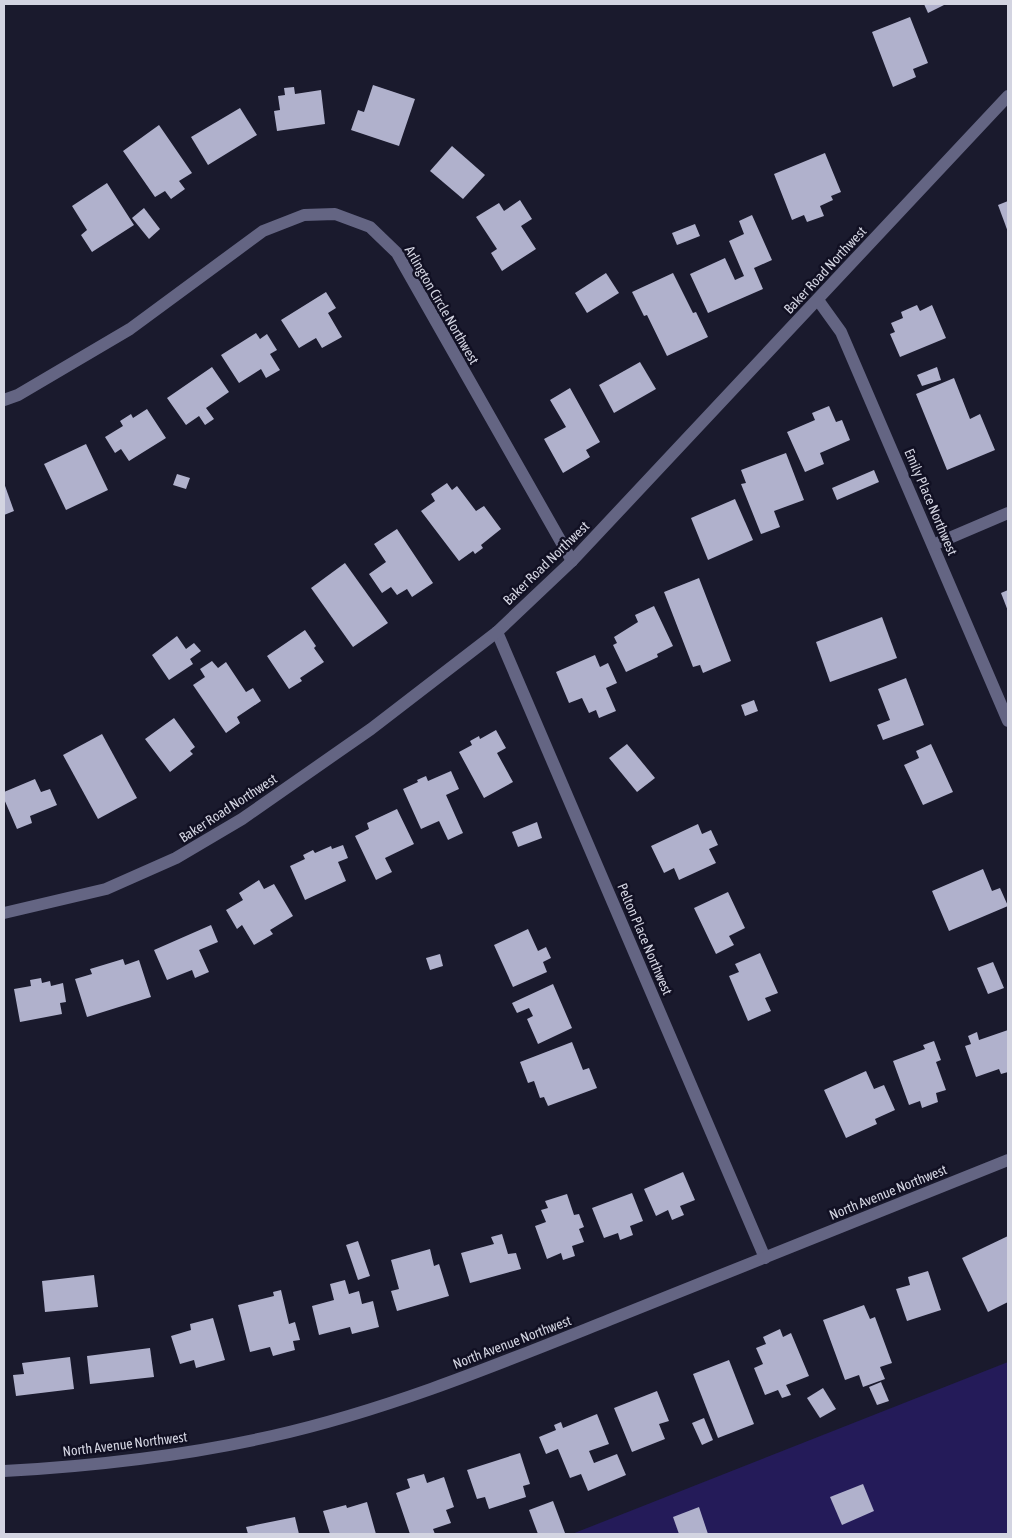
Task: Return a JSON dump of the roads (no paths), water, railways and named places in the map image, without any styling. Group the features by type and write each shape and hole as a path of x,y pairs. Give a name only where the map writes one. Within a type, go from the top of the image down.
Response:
{"street":[{"name":"Baker Road Northwest","path":"4,913 106,889 176,858 242,819 371,729 497,632 572,561 1008,96"},
{"name":"Arlington Circle Northwest","path":"4,400 18,395 130,329 263,231 304,215 335,214 370,227 397,253 572,561"},
{"name":"Emily Place Northwest","path":"818,300 841,332 1008,721"},
{"path":"932,545 1008,512"},
{"name":"Pelton Place Northwest","path":"497,632 765,1258"},
{"name":"North Avenue Northwest","path":"4,1471 67,1468 171,1455 273,1436 369,1410 472,1374 1008,1160"}]}
